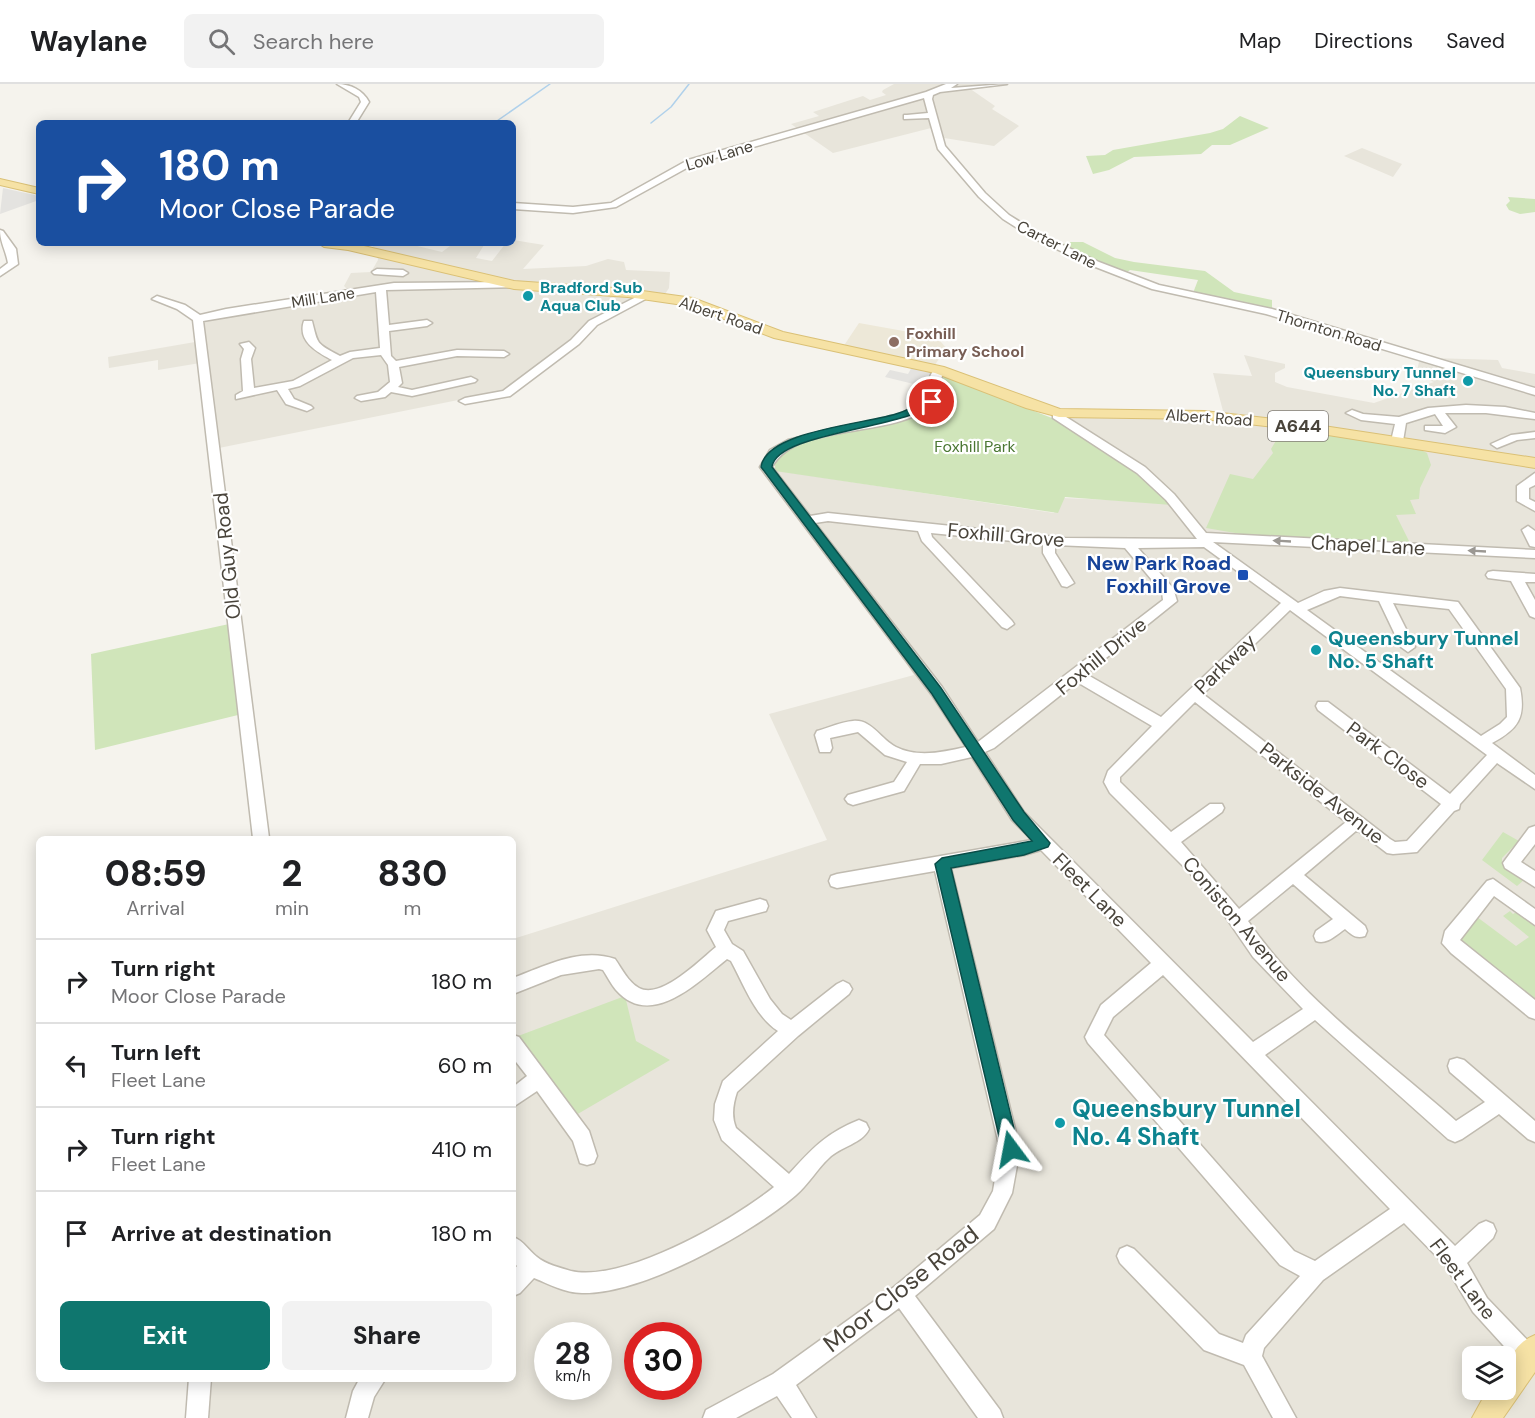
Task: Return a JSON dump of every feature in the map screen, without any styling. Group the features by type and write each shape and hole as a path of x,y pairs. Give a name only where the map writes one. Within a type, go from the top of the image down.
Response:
{"main road":[{"path":"0,182 36,191"},
{"name":"Albert Road","path":"340,246 399,257 514,285 648,295 693,302 779,335 939,370"},
{"name":"A644","path":"939,370 1030,405 1059,413"},
{"name":"Albert Road","path":"1059,413 1204,415 1397,441 1535,464"},
{"path":"1516,1375 1532,1353"},
{"path":"1486,1418 1498,1400"}],"street":[{"path":"341,84 362,96 365,102 354,120"},
{"path":"933,93 953,84"},
{"path":"933,93 1003,84"},
{"name":"Carter Lane","path":"933,93 933,114 941,147 1006,217 1038,237 1096,264 1156,287"},
{"name":"Low Lane","path":"516,206 573,210 613,206 691,162 933,93"},
{"path":"906,117 933,114"},
{"path":"0,233 14,257 13,264 0,273"},
{"path":"389,272 399,257"},
{"path":"377,272 403,273"},
{"path":"450,287 464,272"},
{"name":"Mill Lane","path":"198,319 226,312 381,288 514,285"},
{"name":"Thornton Road","path":"1156,287 1268,311 1535,392"},
{"path":"381,288 380,303 386,351 397,378 392,389"},
{"path":"465,401 506,394 574,342 593,322 648,295"},
{"path":"157,299 181,307 198,319"},
{"name":"Old Guy Road","path":"198,319 261,836"},
{"path":"321,321 305,322 310,340 317,348 340,360"},
{"path":"385,329 428,323"},
{"path":"233,344 247,342 250,348 246,359 244,395 305,381 350,355 386,351"},
{"path":"393,365 457,353 505,354"},
{"name":"Fleet Lane","path":"939,370 933,385 934,397 925,407 870,425 790,442 773,452 767,459 766,467 936,691 1018,816 1406,1209 1454,1261 1480,1305 1532,1353"},
{"path":"367,395 392,389 412,393 473,381"},
{"path":"282,387 284,398 299,409"},
{"path":"1352,413 1361,417 1401,421 1408,416 1470,408 1535,416"},
{"path":"1429,428 1445,430 1450,427 1438,412"},
{"path":"1059,413 1057,416 1152,479 1205,540 1293,606 1434,700 1480,743 1535,783"},
{"path":"1397,441 1401,421"},
{"path":"1497,444 1515,437 1535,435"},
{"path":"1535,477 1523,486 1523,501 1535,507"},
{"name":"Foxhill Grove","path":"806,520 828,517 1049,540 1131,544 1205,540"},
{"path":"923,527 926,538 1007,624"},
{"path":"1528,530 1535,543"},
{"path":"1049,540 1049,552 1067,583"},
{"name":"Chapel Lane","path":"1205,540 1535,554"},
{"name":"Foxhill Drive","path":"916,759 941,758 974,751 989,744 1078,676 1170,601 1168,591 1132,551 1131,544"},
{"path":"1493,575 1535,578"},
{"path":"1516,577 1535,613"},
{"name":"Parkway","path":"1162,725 1293,606 1334,592 1453,605 1513,688 1517,711 1513,721 1504,730 1480,743"},
{"path":"1383,596 1406,643 1389,639"},
{"path":"1078,676 1162,725"},
{"name":"Parkside Avenue","path":"1194,694 1384,843 1404,849 1411,847 1453,805 1496,755"},
{"name":"Park Close","path":"1323,706 1453,805"},
{"name":"Coniston Avenue","path":"1162,725 1113,776 1112,782 1115,789 1170,841 1238,920 1248,938 1264,957 1317,1009 1455,1133 1500,1103"},
{"path":"821,737 854,726 863,728 890,751 916,759 899,787 853,799"},
{"path":"1170,841 1216,808"},
{"path":"1238,920 1356,822"},
{"path":"1533,839 1511,863 1535,880"},
{"path":"837,881 1024,849 1043,843"},
{"name":"Moor Close Road","path":"714,1418 781,1382 901,1294 987,1222 1002,1193 1011,1149 942,864"},
{"path":"1293,875 1359,931"},
{"path":"1535,918 1493,886 1451,936 1451,943 1535,1011"},
{"path":"760,906 722,916 715,930 726,949 737,956 764,1005 776,1020 792,1030"},
{"path":"1322,936 1345,919"},
{"path":"516,985 578,964 600,960 609,964 618,983 632,997 652,1000 674,989 726,949"},
{"path":"1163,964 1107,1011 1094,1037 1287,1258 1317,1273"},
{"path":"790,1188 729,1134 723,1120 724,1104 730,1087 792,1030 843,989"},
{"path":"1252,1053 1317,1009"},
{"path":"516,1047 582,1137 587,1156"},
{"path":"1457,1066 1535,1132"},
{"path":"516,1096 539,1078"},
{"path":"516,1249 531,1266 567,1281 585,1283 623,1276 695,1246 724,1231 790,1188 827,1147 859,1129"},
{"path":"1251,1358 1254,1343 1317,1273 1406,1209"},
{"path":"1454,1261 1486,1231"},
{"path":"1127,1256 1212,1342 1251,1358 1285,1418"},
{"path":"516,1283 531,1266"},
{"path":"901,1294 992,1418"},
{"path":"197,1418 200,1382"},
{"path":"357,1418 364,1390 371,1382"},
{"path":"781,1382 805,1418"}],"shaded area":[{"path":"894,84 1003,84 969,88 995,106 992,109 1019,126 994,146 938,137 935,127 833,153 791,124 819,116 813,112 863,96 870,100 886,95 882,92 883,90"},
{"path":"1362,148 1402,164 1393,177 1344,156"},
{"path":"3,188 36,195 36,201 0,214"},
{"path":"516,240 544,245 523,269 586,266 608,259 624,262 626,270 670,272 669,288 665,294 639,296 587,324 551,356 503,391 209,450 200,363 158,370 158,360 109,368 108,357 195,342 194,318 227,310 348,290 344,286 351,273 371,272 378,260 376,248 373,246 417,246 442,252 450,246 483,246 476,258 492,261 504,246 516,246"},
{"name":"Foxhill Primary School","path":"859,323 937,337 950,353 942,354 935,365 843,347"},
{"path":"1244,355 1285,364 1285,368 1275,373 1275,382 1287,387 1374,403 1434,382 1416,375 1419,362 1432,358 1498,360 1502,368 1535,374 1535,1418 209,1418 212,1382 516,1382 516,938 827,840 769,714 914,675 773,470 1054,513 1063,498 1183,503 1127,457 1064,418 1223,411 1213,373 1252,376"},
{"path":"912,367 933,372 926,387 885,377 890,370 908,374"}],"green space":[{"path":"1240,116 1269,128 1230,145 1212,145 1201,154 1134,157 1109,170 1093,174 1086,156 1105,155 1113,150 1210,133 1223,129"},
{"path":"1508,197 1535,199 1535,212 1520,214 1509,210 1506,205 1510,201"},
{"path":"1083,242 1115,258 1205,271 1234,292 1272,300 1272,309 1193,293 1198,280 1130,270 1126,273 1060,245"},
{"name":"Foxhill Park","path":"944,376 1057,420 1134,469 1172,505 1065,497 1058,513 775,471 775,460 780,453 796,444 885,424 937,406 942,396 938,386"},
{"path":"1291,429 1419,449 1427,453 1431,465 1420,488 1419,499 1410,500 1416,514 1396,515 1411,545 1241,534 1206,528 1230,474 1253,479 1273,453 1271,449 1277,439 1284,437"},
{"path":"229,624 238,715 95,750 91,654"},
{"path":"1503,832 1519,841 1502,858 1502,863 1525,879 1517,886 1482,860"},
{"path":"1520,910 1535,922 1535,1004 1459,946 1457,933 1473,914 1516,946 1529,937 1503,916 1510,911 1513,914"},
{"path":"625,996 636,1041 670,1060 576,1115 518,1036"}],"waterway":[{"path":"498,120 550,84"},
{"path":"651,123 671,107 689,84"}],"place":[{"name":"Bradford Sub Aqua Club","path":"528,296"},
{"name":"Foxhill Primary School","path":"894,342"},
{"name":"Queensbury Tunnel No. 7 Shaft","path":"1468,381"},
{"name":"New Park Road Foxhill Grove","path":"1243,575"},
{"name":"Queensbury Tunnel No. 5 Shaft","path":"1316,650"},
{"name":"Queensbury Tunnel No. 4 Shaft","path":"1060,1123"}],"route":[{"path":"932,402 902,416 790,442 773,452 767,459 766,467 936,691 1018,816 1043,843 1024,849 942,864 1011,1149"}]}
